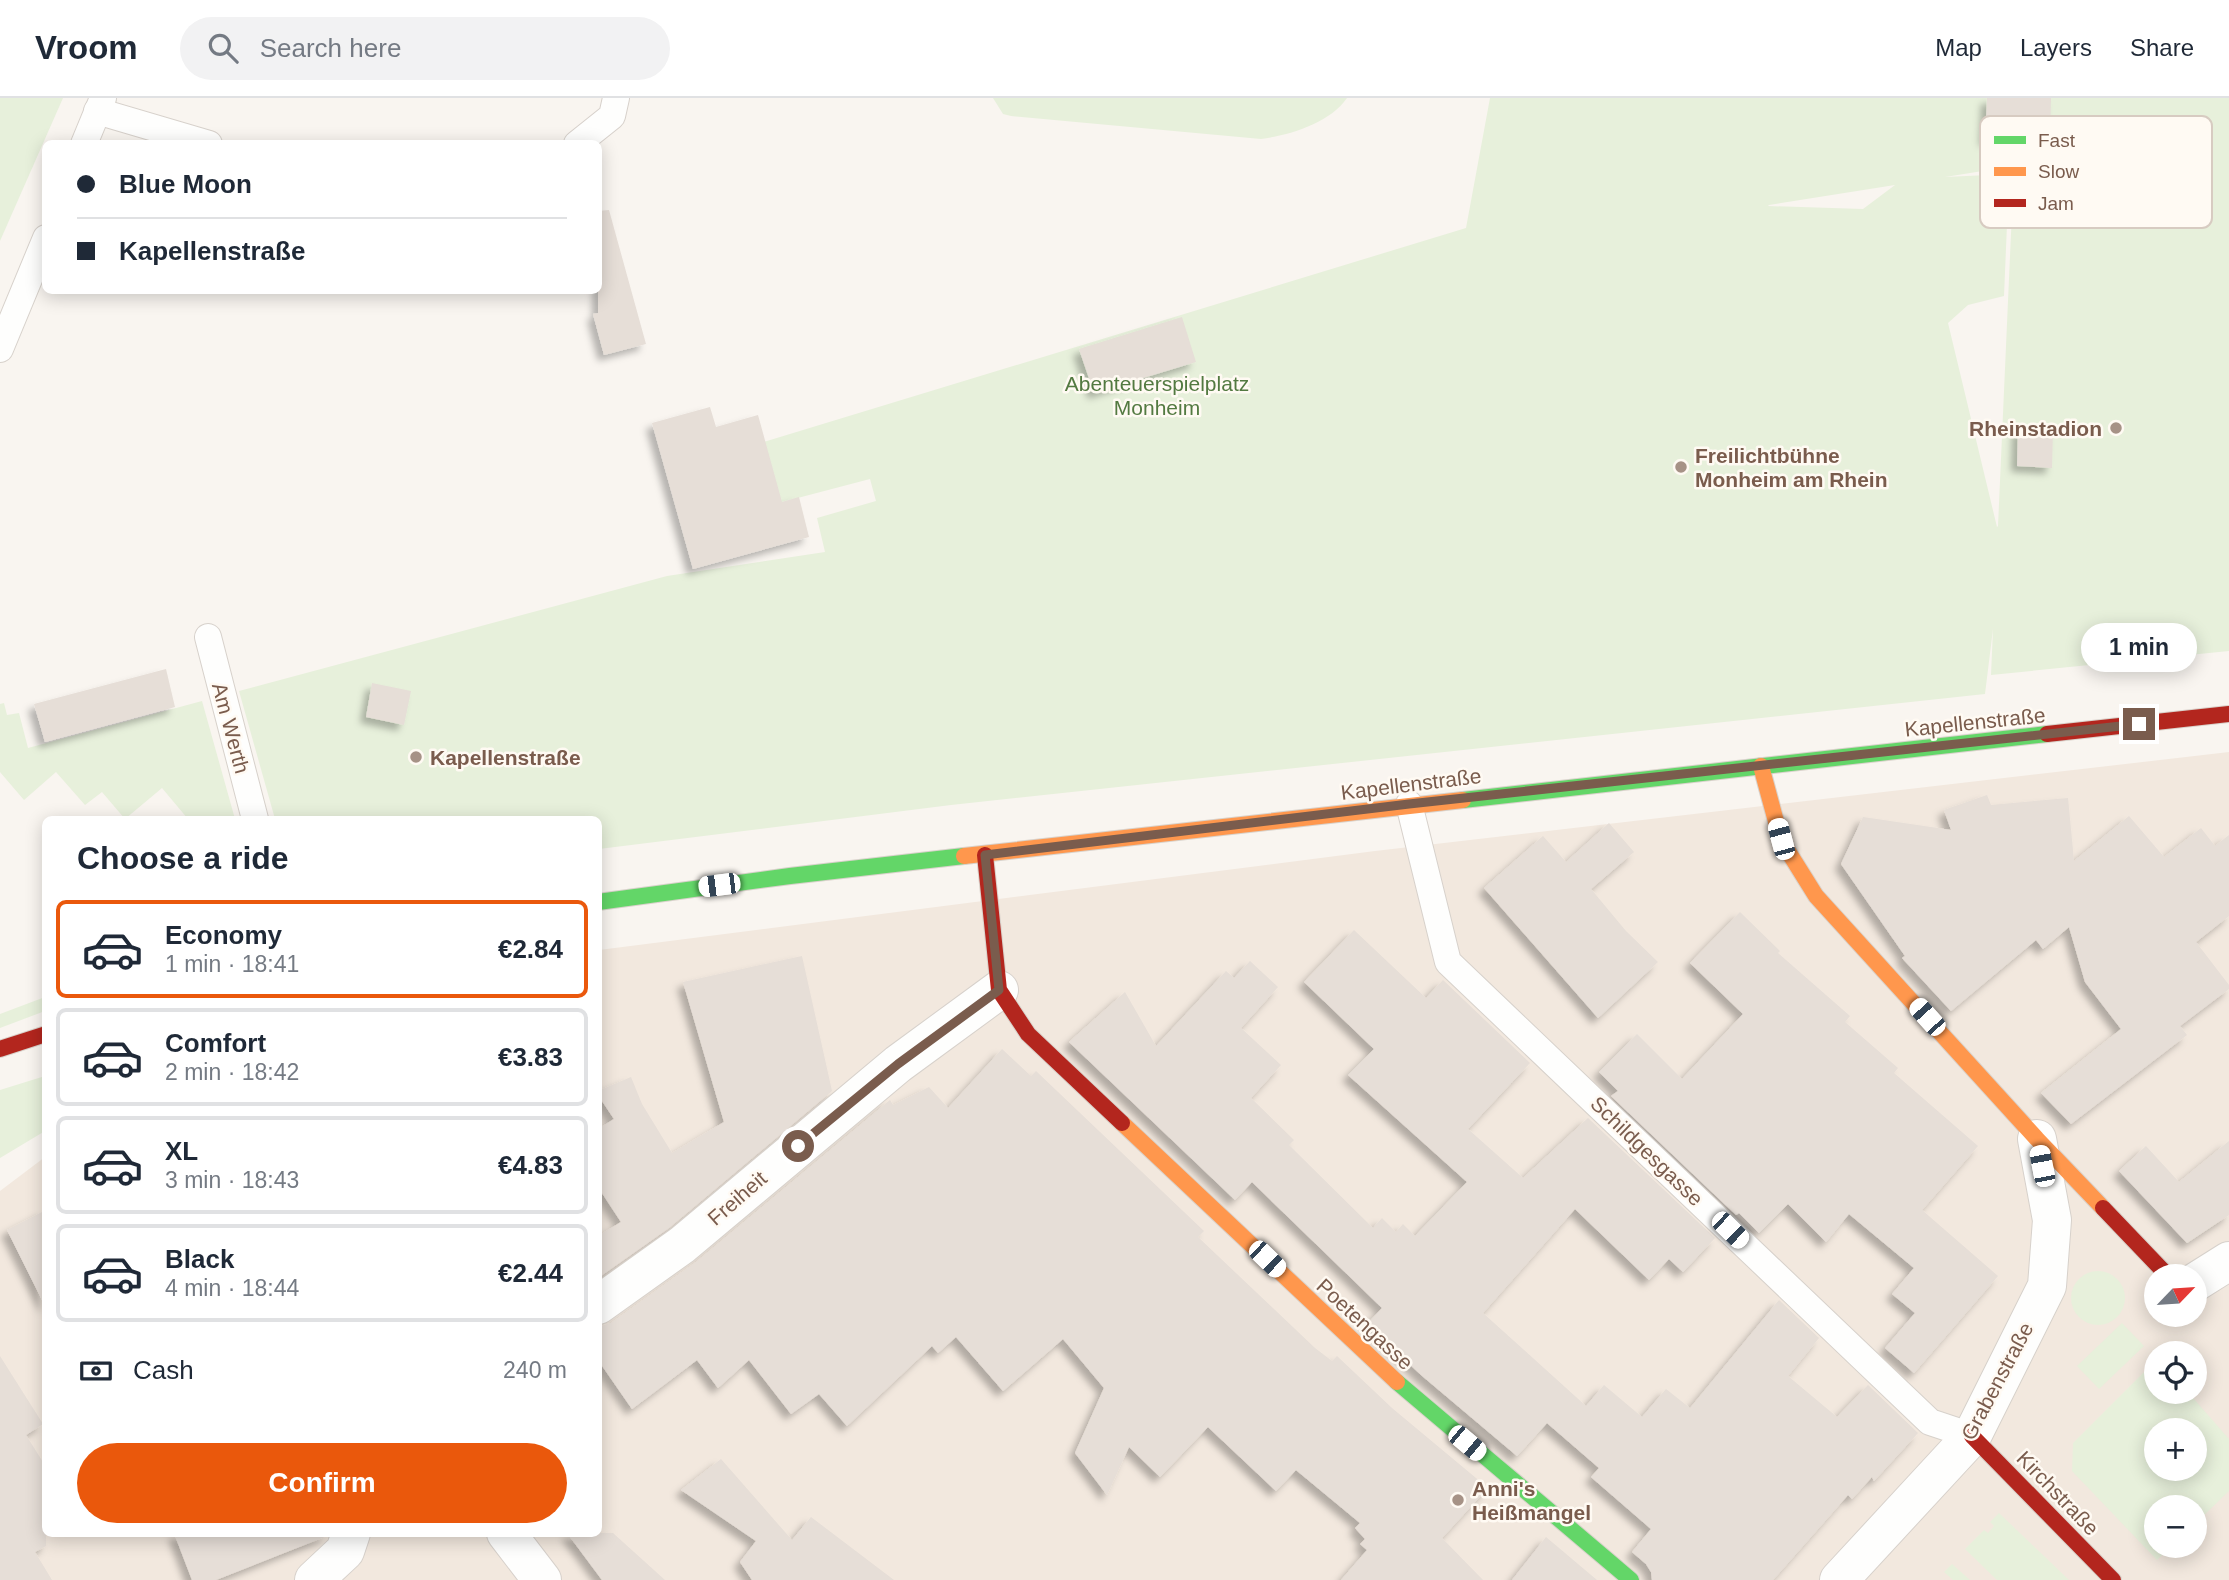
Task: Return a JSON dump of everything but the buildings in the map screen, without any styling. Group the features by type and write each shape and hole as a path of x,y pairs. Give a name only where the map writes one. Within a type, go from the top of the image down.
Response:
{"street":[{"name":"Kapellenstraße","path":"602,901 790,876 1409,804 2229,714"},
{"path":"1761,766 1781,839 1816,896 2037,1139 2157,1264"},
{"path":"985,855 999,990"},
{"name":"Freiheit","path":"602,1303 682,1245 898,1064 999,990"},
{"name":"Poetengasse","path":"999,990 1028,1034 1406,1391 1632,1580"},
{"path":"0,1049 42,1035"},
{"name":"Grabenstraße","path":"1839,1580 1972,1436 2047,1286 2052,1220 2037,1139"},
{"path":"2207,1275 2229,1261"},
{"name":"Kirchstraße","path":"1972,1436 2113,1580"},
{"path":"314,1580 345,1551 350,1537"},
{"path":"509,1537 542,1580"}],"lane":[{"path":"582,140 612,116 616,98"},
{"path":"86,140 100,104 198,140"},
{"path":"0,349 42,248"},
{"name":"Am Werth","path":"208,637 254,816"},
{"name":"Schildgesgasse","path":"1409,804 1448,962 1930,1422 1972,1436"}],"shaded area":[{"path":"2229,752 2229,1580 0,1580 0,1191 42,1159 42,1537 602,1537 602,950 1375,851"}],"green space":[{"path":"0,98 63,98 44,140 42,140 42,146 0,241"},
{"path":"993,98 1347,98 1340,107 1320,121 1261,139 1011,116 1003,114"},
{"name":"Abenteuerspielplatz Monheim","path":"1490,98 2229,98 2229,651 1991,675 1993,629 1985,694 951,805 602,849 602,816 274,816 239,691 667,576 825,552 817,518 876,501 870,479 771,505 754,445 1466,228","holes":["1980,116 2212,116 2212,228 2011,228 1998,526 1948,323 1968,305 2004,296 2007,228 1980,228 1980,175 1945,177 1980,171","1895,185 1863,209 1768,206"]},
{"path":"202,701 234,816 185,816 162,788 129,816 122,816 102,792 85,805 56,772 24,800 0,772 0,704 4,703 7,715 19,713 28,748"},
{"path":"42,998 42,1012 0,1028 0,1014"},
{"path":"42,1077 42,1133 0,1158 0,1090"},
{"path":"2098,1271 2117,1279 2125,1298 2117,1317 2098,1325 2079,1317 2071,1298 2079,1279"},
{"path":"2122,1323 2144,1346 2099,1389 2077,1366"},
{"path":"2144,1372 2144,1404 2198,1404 2229,1439 2229,1491 2207,1512 2207,1495 2144,1495 2144,1546 2072,1471 2073,1443"},
{"path":"1999,1513 2069,1580 1997,1580 1965,1549 1984,1530 1988,1533 1994,1526 1990,1522"},
{"path":"1952,1564 1970,1580 1953,1580 1944,1572"}],"traffic: fast":[{"path":"1463,800 2047,734"},
{"path":"602,901 964,856"},
{"path":"1397,1382 1631,1580"}],"traffic: slow":[{"path":"1761,766 1781,840 1816,896 2103,1208"},
{"path":"964,856 1463,800"},
{"path":"1122,1123 1397,1382"}],"traffic: jam":[{"path":"2047,734 2229,714"},
{"path":"985,855 999,990 1028,1034 1122,1123"},
{"path":"0,1049 42,1035"},
{"path":"2103,1208 2157,1264"},
{"path":"1972,1436 2113,1580"}],"place":[{"name":"Rheinstadion","path":"2116,428"},
{"name":"Freilichtbühne Monheim am Rhein","path":"1681,467"},
{"name":"Kapellenstraße","path":"416,757"},
{"name":"Anni's Heißmangel","path":"1458,1500"}],"route":[{"path":"798,1146 898,1064 999,990 985,855 1409,804 2139,724"}]}
